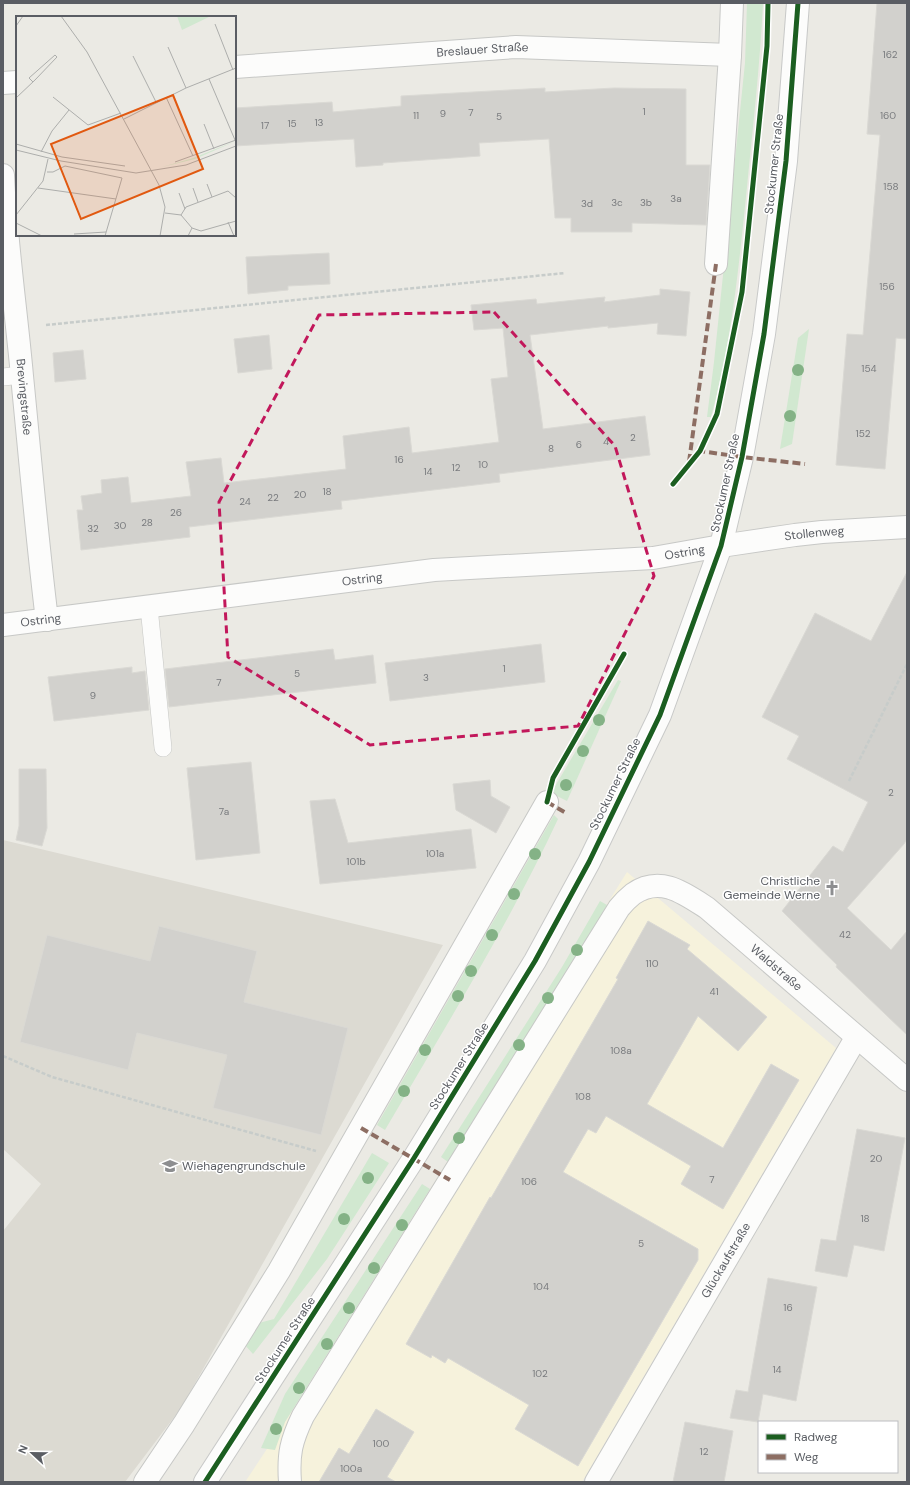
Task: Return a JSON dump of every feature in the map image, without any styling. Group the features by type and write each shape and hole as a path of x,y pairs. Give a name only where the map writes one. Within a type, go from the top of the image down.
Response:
{"street":[{"path":"716,264 732,3"},
{"name":"Stockumer Straße","path":"205,1482 414,1158 535,961 589,862 660,715 722,546 742,457 764,334 786,161 798,3"},
{"name":"Breslauer Straße","path":"236,67 516,47 730,55"},
{"path":"3,83 16,82"},
{"name":"Brevingstraße","path":"3,174 4,207 18,328 13,376 40,560 47,620"},
{"name":"Stollenweg","path":"722,546 822,532 907,527"},
{"name":"Ostring","path":"3,625 434,570 653,558 722,546"},
{"path":"145,1482 184,1424 275,1278 547,802"},
{"name":"Waldstraße","path":"290,1482 290,1449 295,1432 303,1416 619,908 632,894 652,885 669,887 686,895 707,908 856,1038 907,1080"},
{"name":"Glückaufstraße","path":"596,1482 856,1038"}],"lane":[{"path":"150,607 162,748"}],"path":[{"path":"18,328 565,273"},
{"path":"849,781 907,664"},
{"path":"3,1056 52,1077 344,1157"}],"highlighted area":[{"path":"494,312 615,446 654,576 578,726 370,745 228,657 219,502 319,315"}],"shaded area":[{"name":"Wiehagengrundschule","path":"3,840 443,945 181,1408 125,1482 3,1482 3,1231 41,1184 3,1149"},
{"path":"627,872 836,1048 582,1482 245,1482 298,1402"}],"green space":[{"path":"747,3 763,3 754,118 741,245 730,332 711,417 707,417 745,63"},
{"path":"809,329 792,444 780,449 798,338"},
{"path":"618,680 621,681 567,801 551,793"},
{"path":"554,815 558,819 539,859 475,976 385,1130 377,1125"},
{"path":"600,901 607,905 570,972 448,1162 441,1157 562,967"},
{"path":"372,1153 389,1163 327,1259 253,1354 244,1344 255,1324 274,1319"},
{"path":"422,1184 430,1189 285,1422 275,1450 261,1448 285,1394"}],"building":[{"path":"877,3 907,3 907,339 896,338 885,469 836,465 847,334 863,335 880,135 867,134"},
{"path":"545,88 545,92 614,88 686,89 686,165 710,165 706,225 632,223 632,232 571,232 571,218 555,218 549,139 479,143 480,156 383,163 383,165 356,167 354,139 236,146 236,108 332,102 333,112 401,106 401,96"},
{"path":"329,253 330,284 288,286 288,290 248,294 246,257"},
{"path":"660,289 690,292 686,336 657,334 658,323 608,328 608,326 530,335 543,429 645,416 650,455 499,474 500,482 341,501 342,509 189,527 190,537 81,550 77,510 83,510 81,496 102,493 101,480 128,477 131,503 191,496 186,462 221,458 224,483 346,469 343,436 409,427 412,453 499,442 491,379 508,377 503,328 474,330 471,305 536,299 537,304 605,297 604,302 660,295"},
{"path":"269,335 272,369 238,373 234,339"},
{"path":"83,350 86,379 55,382 53,353"},
{"path":"907,572 907,839 847,908 891,950 907,931 907,1035 836,967 837,965 782,911 833,846 843,852 868,802 787,759 799,736 762,717 815,613 871,641"},
{"path":"541,644 545,682 390,701 385,663"},
{"path":"333,649 335,660 373,655 376,683 169,707 165,669"},
{"path":"132,667 132,673 145,671 149,710 54,721 48,677"},
{"path":"251,762 260,853 196,860 187,768"},
{"path":"19,769 46,769 47,828 42,846 16,840 19,826"},
{"path":"490,780 491,796 510,807 496,833 456,810 453,784"},
{"path":"335,799 348,843 471,829 476,868 320,884 310,801"},
{"path":"648,921 690,945 687,949 767,1017 738,1051 698,1016 647,1104 723,1148 771,1064 799,1080 723,1209 681,1184 691,1166 606,1116 596,1133 588,1129 563,1172 698,1249 698,1260 578,1466 515,1429 529,1405 448,1358 445,1363 432,1355 431,1358 406,1344 618,979 616,978"},
{"path":"159,926 257,951 244,1002 348,1028 321,1135 213,1108 227,1055 137,1033 128,1070 20,1042 47,935 150,961"},
{"path":"857,1129 905,1138 884,1251 854,1245 847,1277 815,1271 821,1239 836,1241"},
{"path":"768,1278 817,1287 796,1401 763,1394 758,1422 730,1418 736,1390 748,1392"},
{"path":"376,1409 414,1432 387,1477 396,1482 319,1482 339,1448 349,1454"},
{"path":"685,1422 733,1431 724,1482 673,1482"}],"marked path":[{"path":"689,462 716,264"},
{"path":"698,453 700,451 805,464"},
{"path":"547,802 566,813"},
{"path":"361,1128 450,1180"}],"cycle path":[{"path":"673,484 700,451 717,414 742,292 767,46 768,3"},
{"path":"205,1482 414,1158 535,961 589,862 660,715 721,546 742,457 764,334 786,161 798,3"},
{"path":"547,802 553,778 624,654"}],"place":[{"name":"Christliche Gemeinde Werne","path":"832,888"},
{"name":"Wiehagengrundschule","path":"170,1166"}]}
